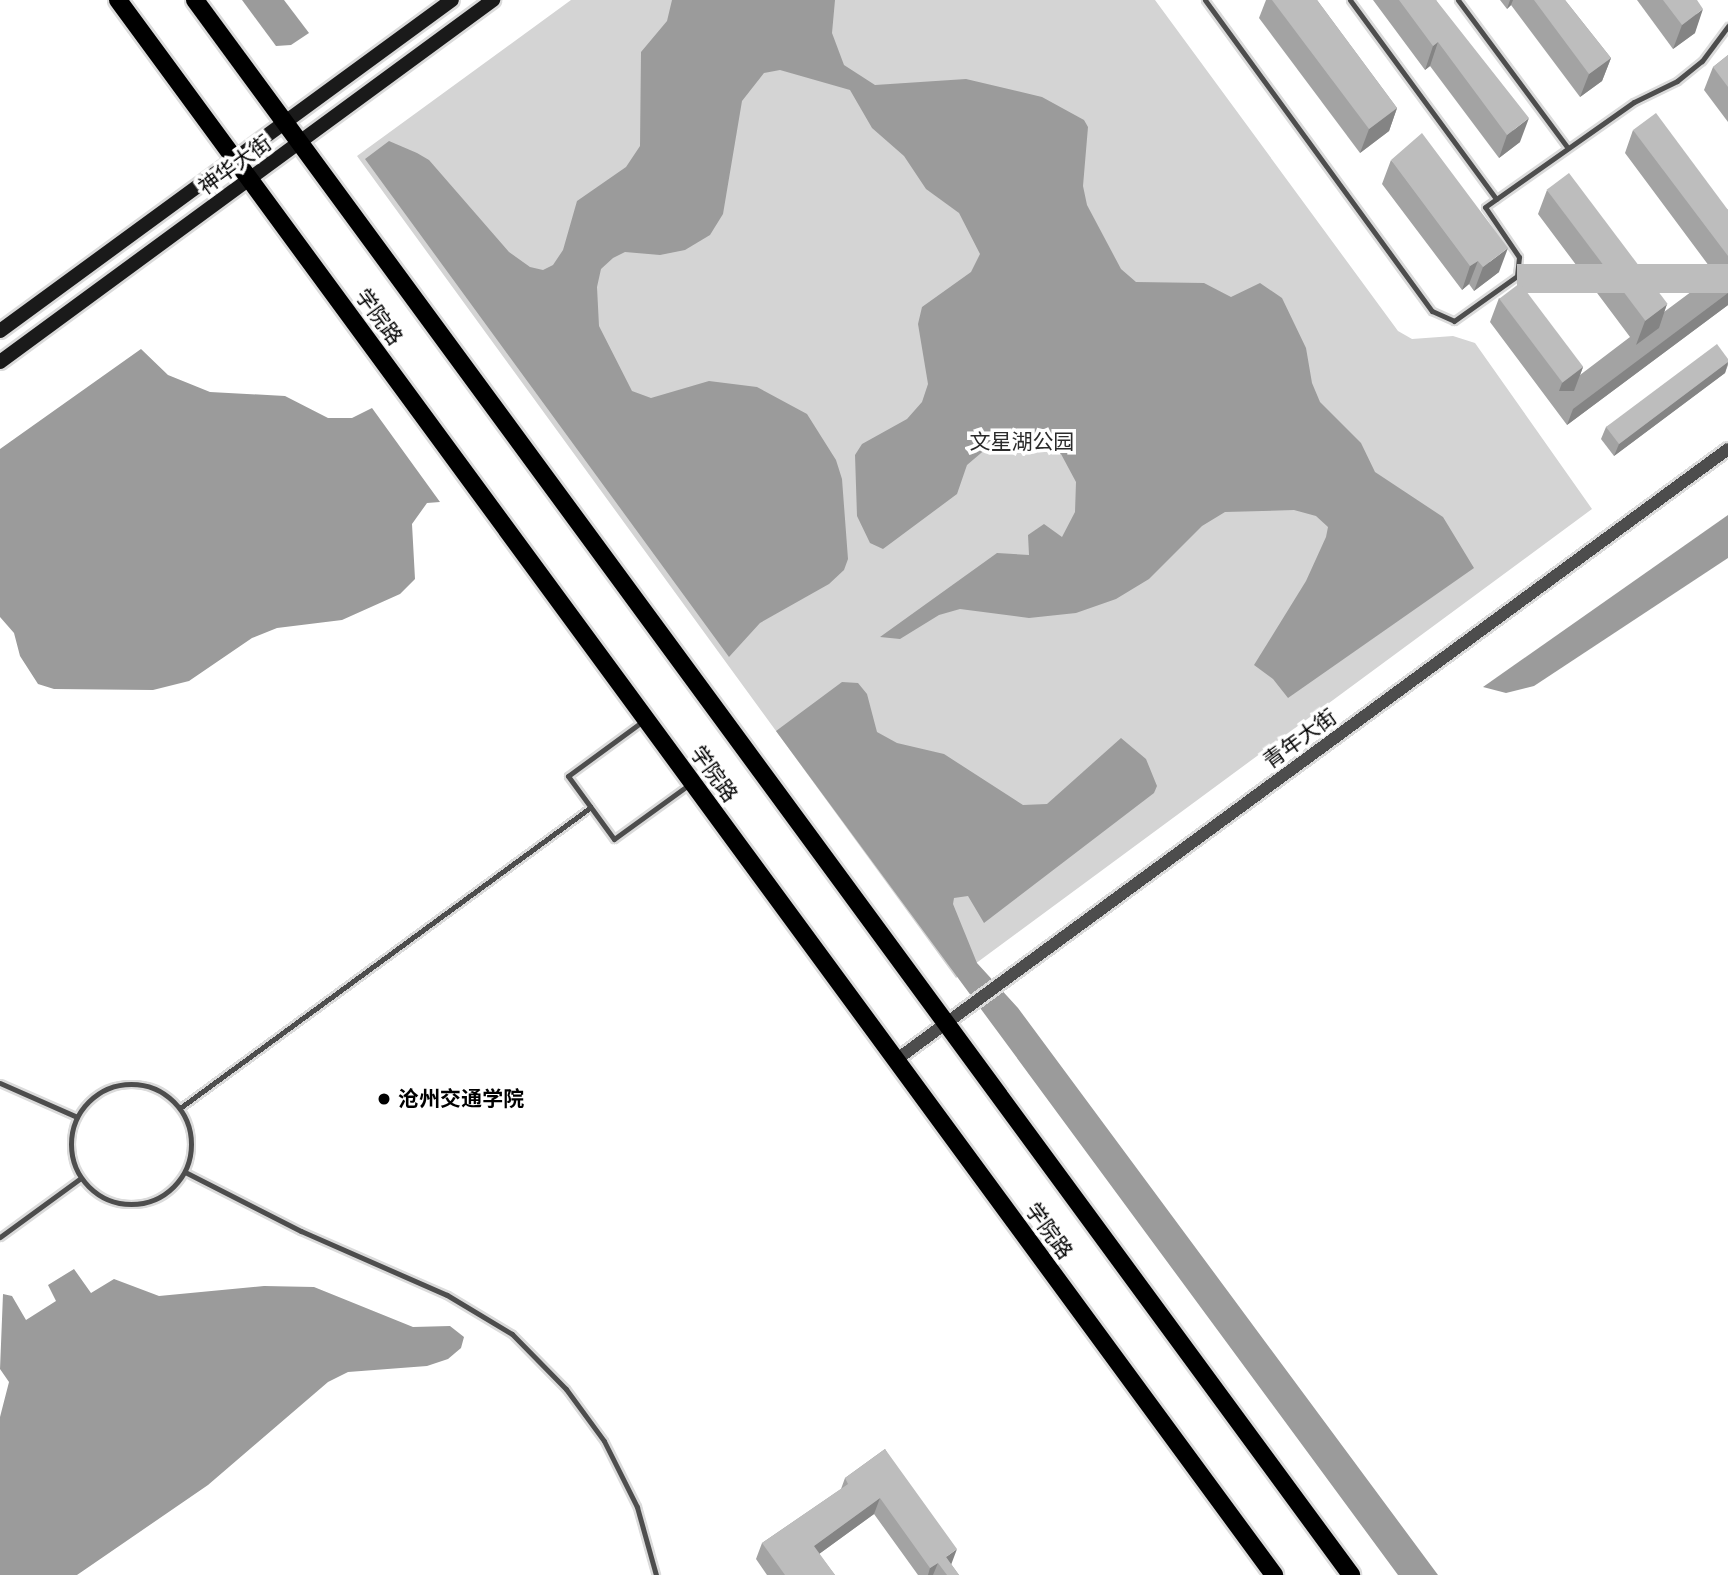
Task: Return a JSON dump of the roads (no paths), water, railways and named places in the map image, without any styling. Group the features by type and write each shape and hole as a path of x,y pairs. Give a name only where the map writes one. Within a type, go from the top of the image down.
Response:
{"main road":[{"name":"学院路","path":"118,0 1274,1575"},
{"name":"学院路","path":"195,0 1351,1575"},
{"name":"神华大街","path":"0,331 452,0"},
{"name":"神华大街","path":"0,362 493,0"}],"street":[{"name":"青年大街","path":"896,1060 1728,449"}],"lane":[{"path":"1205,0 1432,311 1454,321 1517,276 1520,257 1485,207 1634,102 1677,81 1702,61 1728,26"},
{"path":"1350,0 1496,198"},
{"path":"1458,0 1567,148"},
{"path":"646,719 568,776 614,839 692,782"},
{"path":"180,1108 591,807"},
{"path":"0,1083 77,1117"},
{"path":"124,1084 159,1090 180,1108 191,1138 185,1172 160,1197 138,1204 104,1198 81,1178 71,1151 77,1117 92,1098 124,1084"},
{"path":"185,1172 301,1231 447,1295 512,1334 566,1389 604,1441 637,1507 656,1575"},
{"path":"0,1237 81,1178"}],"place":[{"name":"沧州交通学院","path":"384,1099"}],"park label":[{"name":"文星湖公园","path":"1022,442"}]}
